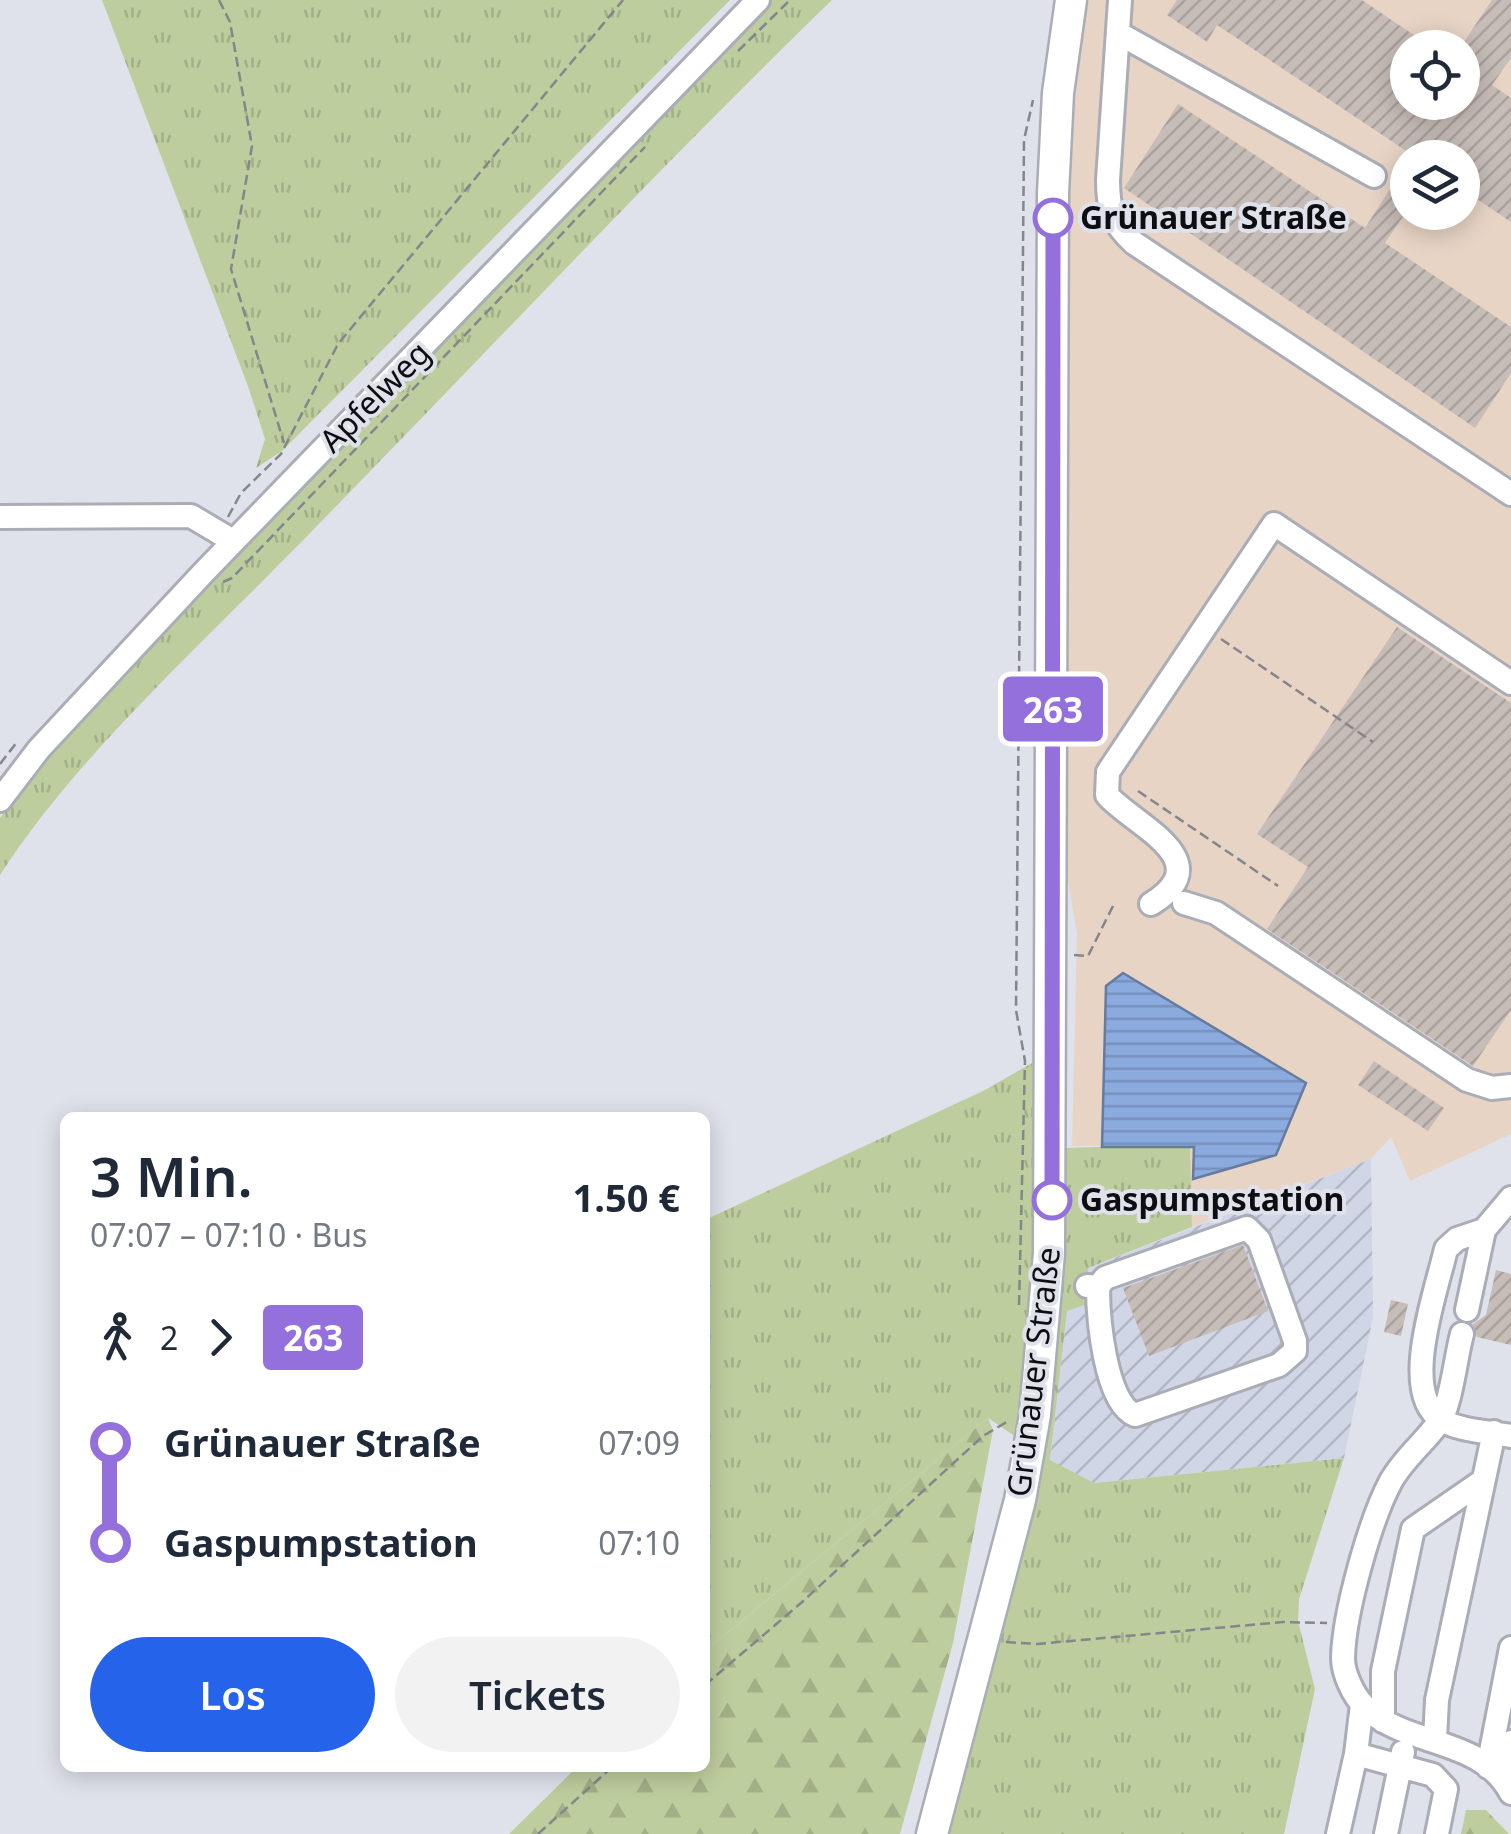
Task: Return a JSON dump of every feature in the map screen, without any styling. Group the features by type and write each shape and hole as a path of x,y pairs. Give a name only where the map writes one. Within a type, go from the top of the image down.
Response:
{"main road":[{"name":"Grünauer Straße","path":"932,1834 1005,1563 1051,1218 1053,193 1058,93 1071,0"}],"street":[{"name":"Apfelweg","path":"0,800 61,725 233,541 758,0"},
{"path":"1120,0 1108,180 1108,208 1116,227 1134,243 1511,494"},
{"path":"1118,33 1374,176"},
{"path":"0,517 191,516 233,541"},
{"path":"1151,904 1168,893 1176,864 1172,848 1158,832 1130,818 1107,795 1108,772 1274,524 1511,683"},
{"path":"1184,903 1216,913 1467,1080 1492,1088 1511,1086"},
{"path":"1501,1779 1435,1739 1410,1734 1383,1721 1362,1704 1348,1682 1343,1660 1380,1505 1413,1448 1441,1420 1484,1230 1511,1198"},
{"path":"1247,1228 1259,1240 1295,1341 1295,1351 1280,1365 1135,1416 1119,1403 1098,1324 1093,1286 1105,1278 1247,1228"},
{"path":"1435,1739 1437,1700 1481,1482 1502,1434 1441,1420 1422,1395 1421,1357 1446,1249 1458,1239 1484,1230"},
{"path":"1383,1721 1383,1671 1412,1529 1481,1482"},
{"path":"1501,1779 1511,1648"},
{"path":"1338,1834 1356,1754 1362,1704"},
{"path":"1386,1834 1410,1734"},
{"path":"1501,1779 1511,1742"},
{"path":"1356,1754 1433,1775 1446,1789 1437,1834"}],"path":[{"path":"219,0 230,22 252,146 231,269 284,444"},
{"path":"241,493 281,454 338,344 622,0"},
{"path":"1020,1307 1025,1061 1016,1010 1024,140 1035,88"},
{"path":"1205,628 1373,742"},
{"path":"1138,791 1278,886"},
{"path":"710,1681 983,1436 1027,1414"},
{"path":"1005,1642 1038,1644 1283,1622 1349,1624"},
{"path":"538,1834 607,1772"}],"shaded area":[{"path":"1089,0 1511,0 1511,1134 1410,1181 1391,1137 1371,1159 1192,1227 1190,1144 1072,1146 1077,933 1065,864 1067,229 1075,63"},
{"name":"Gaspumpstation","path":"1371,1159 1373,1317 1344,1458 1093,1483 1050,1461 1067,1311 1088,1268"}],"green space":[{"path":"102,0 730,0 282,451 256,468 265,439 249,389"},
{"path":"767,0 832,0 107,739 32,829 0,875 0,818 64,733"},
{"path":"1032,1063 1033,1149 1190,1144 1192,1227 1088,1268 1087,1304 1067,1311 1050,1460 1094,1483 1344,1458 1299,1599 1298,1621 1315,1689 1284,1834 943,1834 1009,1596 1037,1451 988,1418 710,1647 710,1218 983,1091"},
{"path":"988,1418 993,1430 953,1643 900,1834 509,1834 572,1772 710,1772 710,1647"},
{"path":"1466,1810 1486,1810 1509,1834 1461,1834"}],"water":[{"path":"1123,973 1306,1083 1276,1155 1193,1179 1194,1147 1102,1147 1106,986"}],"building":[{"path":"1177,0 1362,0 1406,30 1390,30 1390,120 1480,120 1480,30 1472,30 1492,0 1511,0 1511,58 1492,85 1511,98 1511,222 1480,201 1480,140 1390,140 1217,25 1207,42 1167,15"},
{"path":"1178,104 1365,228 1390,189 1390,230 1394,230 1385,243 1511,327 1511,373 1475,428 1124,188"},
{"path":"1397,627 1511,703 1511,1010 1473,1066 1267,929 1308,867 1257,834"},
{"path":"1374,1061 1444,1108 1428,1131 1358,1085"},
{"path":"1243,1245 1268,1311 1149,1356 1123,1288"},
{"path":"1496,1270 1511,1274 1511,1345 1477,1337 1473,1324 1486,1315"},
{"path":"1391,1300 1408,1304 1401,1336 1384,1332"}],"bus line":[{"name":"263","path":"1052,1200 1053,218"}],"place":[{"name":"Grünauer Straße","path":"1053,218"},
{"name":"Gaspumpstation","path":"1052,1200"}]}
